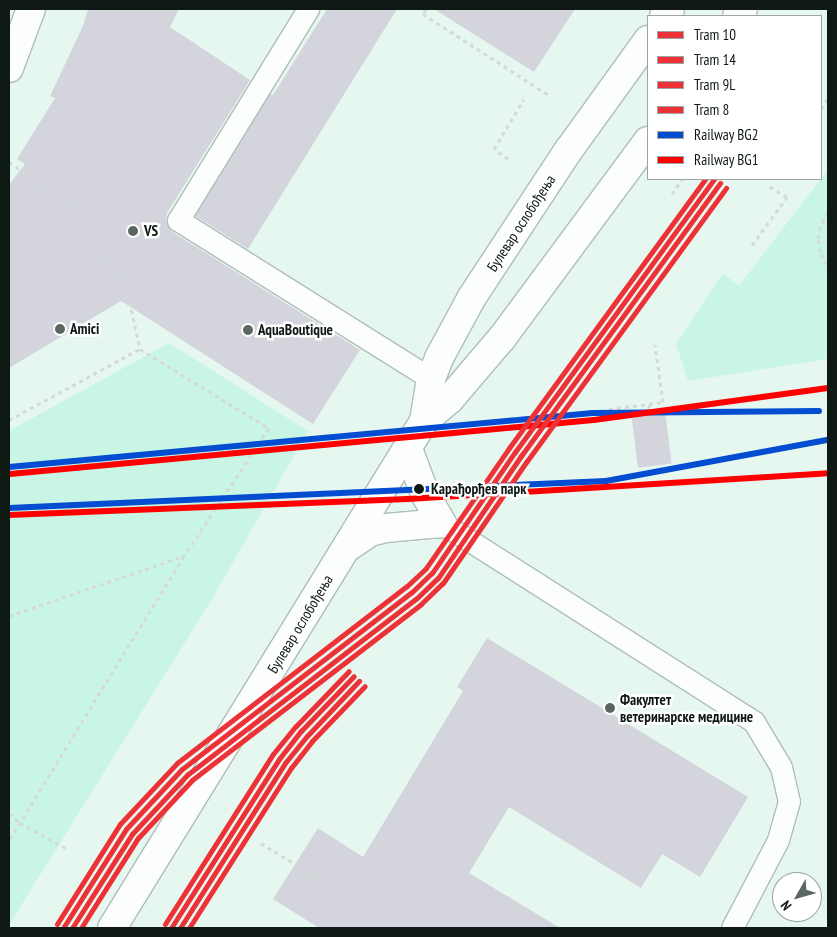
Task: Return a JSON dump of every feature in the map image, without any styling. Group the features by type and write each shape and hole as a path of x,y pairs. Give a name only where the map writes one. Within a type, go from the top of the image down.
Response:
{"main road":[{"path":"10,61 31,9"},
{"name":"Булевар ослобођења","path":"424,421 431,379 439,358 472,297 568,151 647,41"},
{"name":"Булевар ослобођења","path":"112,928 424,421 450,398 502,338 647,142"},
{"path":"408,449 429,502 442,524"},
{"path":"346,547 370,532 386,528 424,523 442,524"}],"lane":[{"path":"308,9 178,220 431,379"},
{"path":"442,524 754,722 781,767 789,801 778,840 732,928"}],"path":[{"path":"426,9 423,14 550,96"},
{"path":"508,159 494,149 524,98"},
{"path":"9,162 76,208 128,294 140,348 269,428 184,556 9,840"},
{"path":"672,194 681,180"},
{"path":"752,245 787,198 767,185"},
{"path":"828,212 820,227 818,240 821,254 828,266"},
{"path":"609,409 663,402 655,345"},
{"path":"9,420 140,348"},
{"path":"649,404 650,413"},
{"path":"9,616 184,556"},
{"path":"9,813 20,823 66,848"},
{"path":"261,843 326,883"}],"green space":[{"path":"828,169 828,359 688,381 676,344 723,273 739,286 820,180 822,180"},
{"path":"169,343 308,431 212,599 9,925 9,431"}],"building":[{"path":"88,9 179,9 170,27 250,80 167,213 166,220 171,231 360,350 313,424 121,301 9,368 9,185 25,164 17,159 55,98 50,96 83,26"},
{"path":"327,9 397,9 248,249 195,216 270,94 273,95"},
{"path":"434,9 575,9 534,72"},
{"path":"665,410 672,464 638,468 631,414"},
{"path":"487,638 748,797 700,877 662,854 641,888 509,807 469,873 560,928 319,928 273,899 318,828 363,857 463,691 457,687"}],"tram line":[{"name":"9L","path":"57,924 120,824 177,763 407,586 426,568 509,448 704,180"},
{"name":"10","path":"63,928 126,829 182,769 412,592 432,573 515,452 713,180"},
{"name":"14","path":"72,928 132,834 187,775 417,598 438,578 521,456 720,183"},
{"name":"8","path":"81,928 138,838 192,780 421,604 443,583 527,461 726,188"},
{"name":"9L","path":"165,924 273,754 296,726 349,671"},
{"name":"10","path":"171,928 279,759 301,731 354,676"},
{"name":"14","path":"180,928 285,763 307,736 359,681"},
{"name":"8","path":"189,928 291,768 312,741 365,686"}],"rail line":[{"name":"BG1","path":"10,474 594,420 828,388"},
{"name":"BG2","path":"9,467 593,413 819,411"},
{"name":"BG2","path":"9,508 606,481 828,440"},
{"name":"BG1","path":"9,515 408,499 828,473"}],"place":[{"name":"VS","path":"133,231"},
{"name":"Amici","path":"60,329"},
{"name":"AquaBoutique","path":"248,330"},
{"name":"Карађорђев парк","path":"419,489"},
{"name":"Факултет ветеринарске медицине","path":"610,708"}]}
